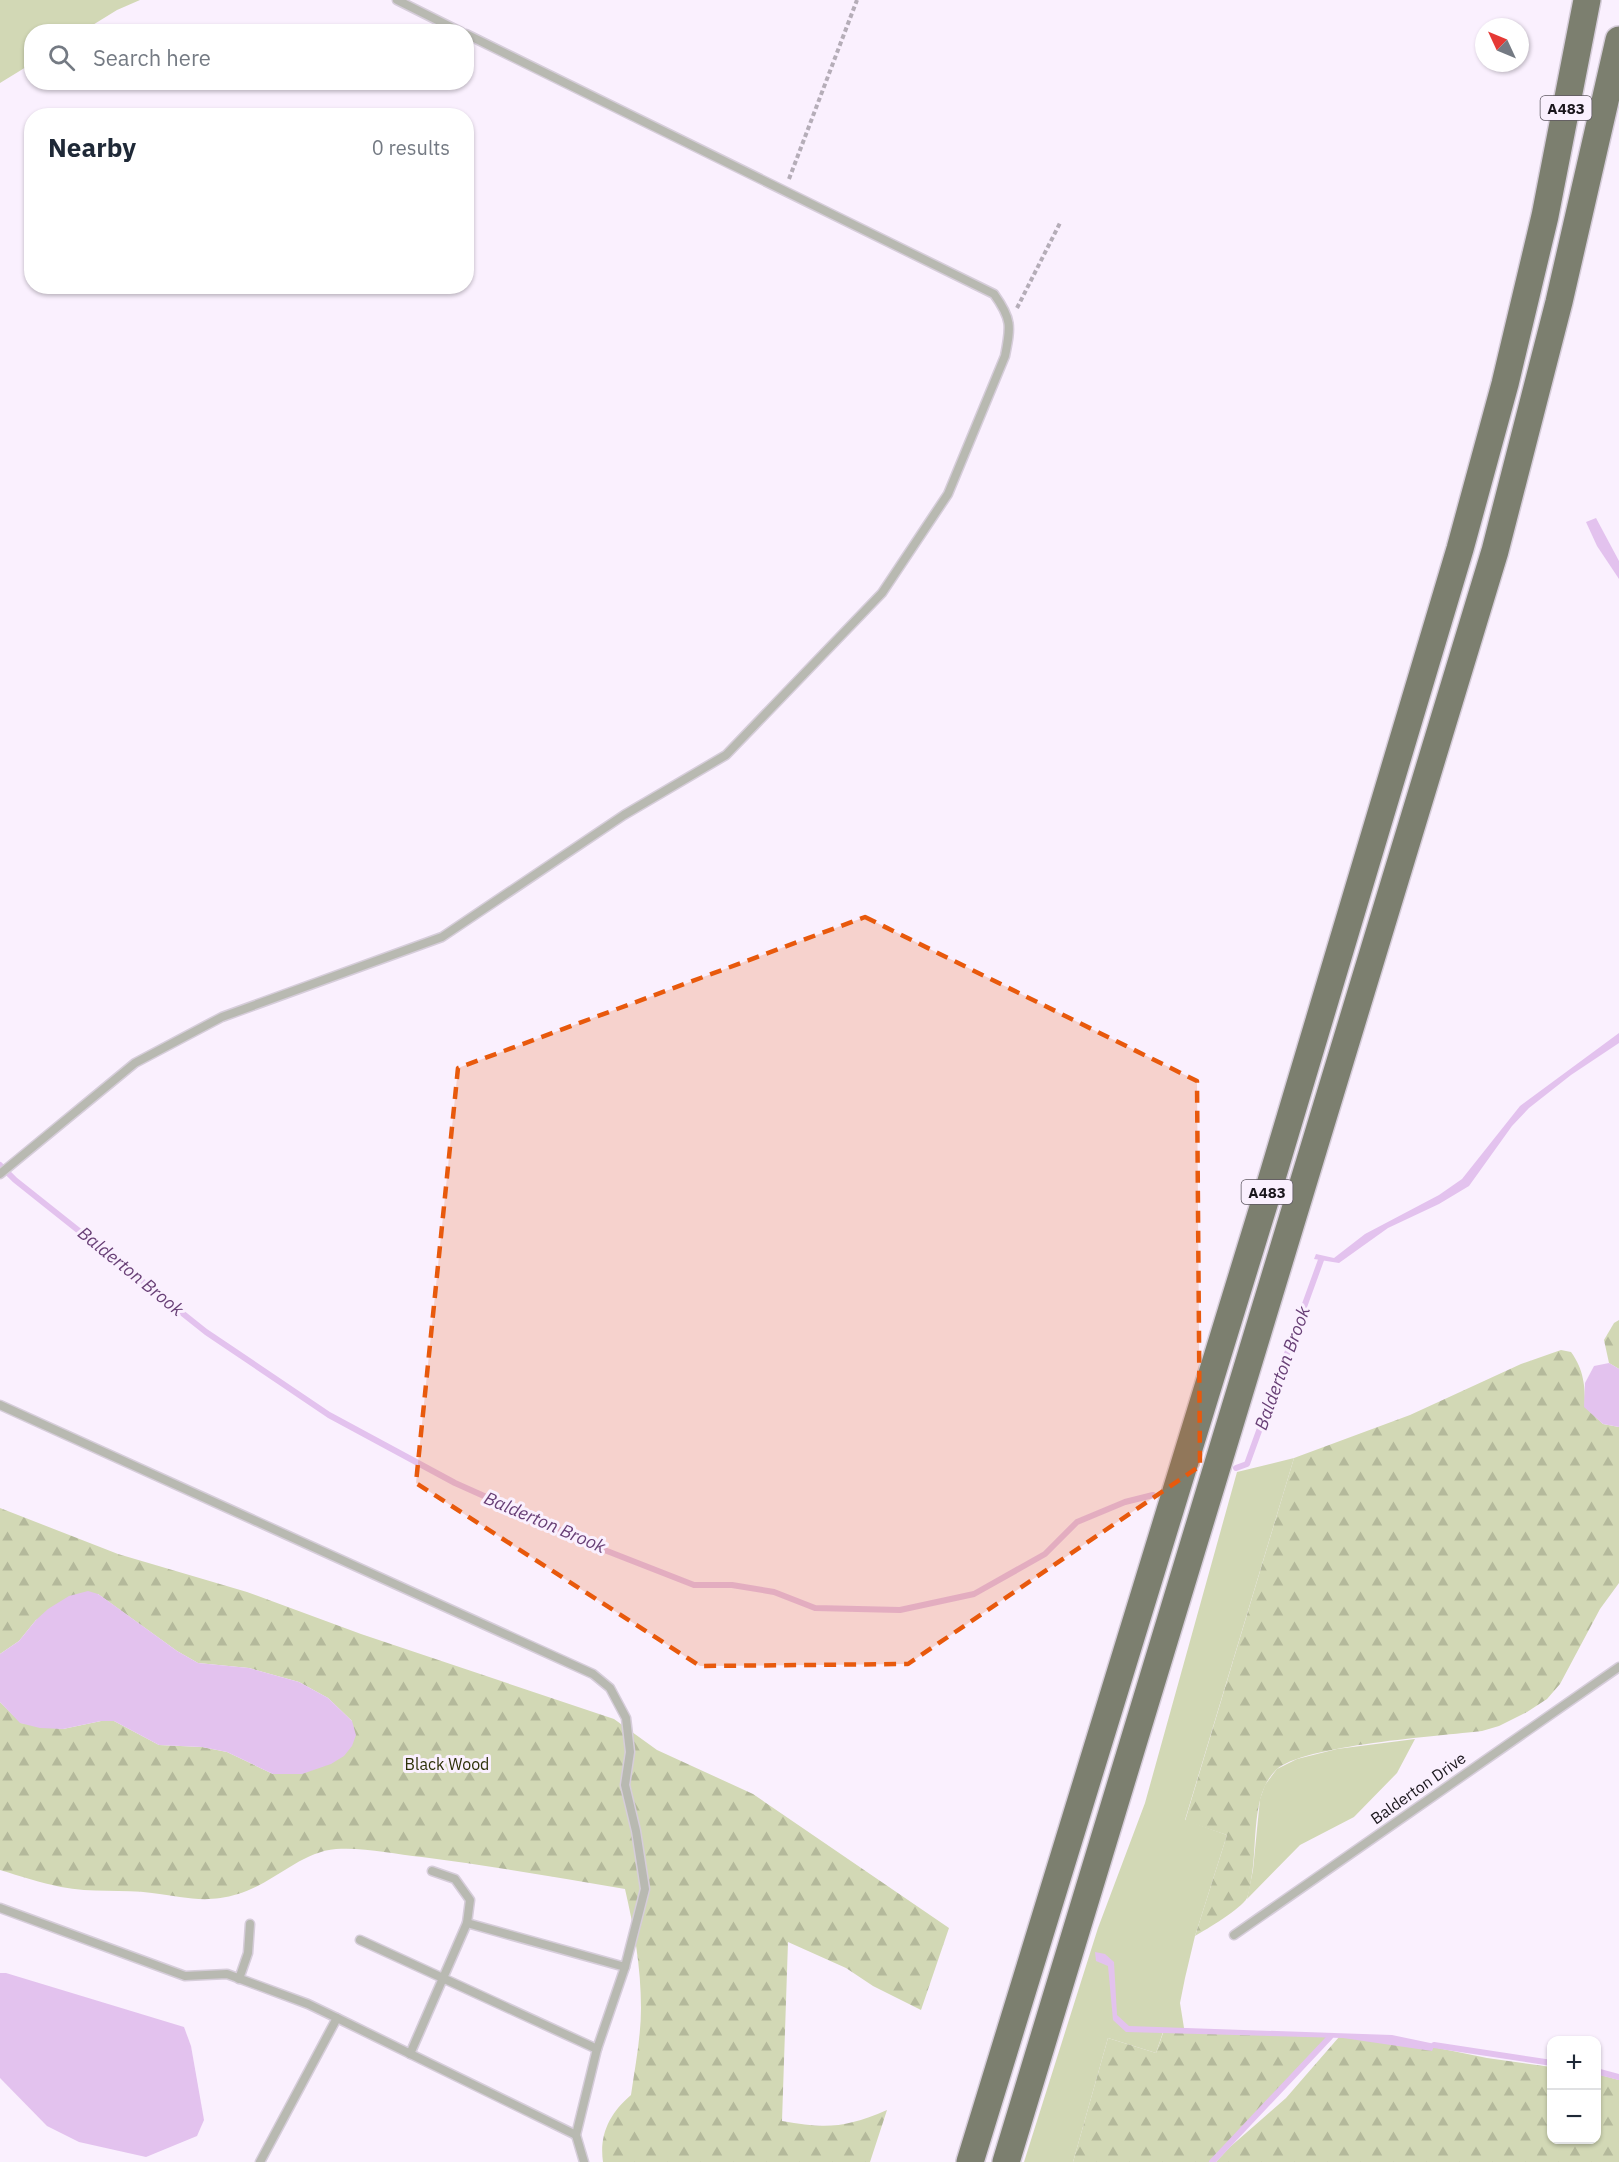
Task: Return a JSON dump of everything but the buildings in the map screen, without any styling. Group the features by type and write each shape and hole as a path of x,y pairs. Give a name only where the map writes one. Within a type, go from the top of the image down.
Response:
{"highway":[{"name":"A483","path":"970,2162 1262,1210 1461,549 1505,384 1545,216 1587,0"},
{"name":"A483","path":"1006,2162 1494,551 1559,302 1619,40"}],"lane":[{"path":"397,0 445,24"},
{"path":"0,1174 135,1063 222,1017 442,937 624,815 726,755 882,593 948,494 1005,356 1010,334 1007,312 994,294 474,38"},
{"path":"0,1405 592,1674 610,1688 626,1718 630,1752 625,1785 636,1831 645,1889 625,1967 597,2049 576,2136 584,2162"},
{"name":"Balderton Drive","path":"1234,1935 1619,1667"},
{"path":"410,2054 466,1923 470,1900 455,1879 432,1871"},
{"path":"0,1908 185,1976 226,1974 308,2004 576,2136"},
{"path":"466,1923 625,1967"},
{"path":"239,1979 248,1953 250,1924"},
{"path":"360,1940 597,2049"},
{"path":"260,2162 337,2018"}],"path":[{"path":"784,191 857,0"},
{"path":"1008,325 1060,223"}],"highlighted area":[{"path":"865,917 1197,1081 1200,1466 908,1664 700,1666 416,1483 458,1068"}],"green space":[{"path":"0,0 140,0 117,10 94,24 24,24 24,68 0,83"},
{"path":"1619,1320 1619,1369 1609,1363 1604,1340 1614,1323"},
{"path":"1561,1350 1571,1352 1579,1365 1584,1385 1585,1407 1603,1424 1619,1427 1619,1583 1600,1609 1560,1684 1547,1699 1499,1726 1482,1731 1342,1748 1291,1761 1276,1770 1262,1793 1256,1822 1253,1867 1247,1898 1231,1913 1195,1936 1227,1835 1185,1821 1294,1458 1410,1415 1521,1364"},
{"path":"1294,1458 1185,1820 1227,1835 1195,1936 1185,1978 1180,2003 1184,2028 1163,2032 1156,2053 1108,2038 1073,2162 1024,2162 1098,1928 1145,1803 1237,1472"},
{"name":"Black Wood","path":"0,1508 118,1554 247,1592 361,1634 614,1719 657,1750 753,1794 949,1928 921,2010 873,1986 846,1968 788,1942 782,2121 823,2126 847,2124 887,2110 870,2162 603,2162 603,2142 608,2125 617,2109 631,2095 640,2030 641,1993 638,1963 625,1889 473,1864 357,1849 323,1851 298,1862 251,1889 215,1899 195,1899 141,1892 72,1889 0,1870 0,1702 21,1723 63,1729 101,1721 114,1721 159,1745 202,1747 227,1752 273,1774 352,1721 328,1698 299,1682 249,1668 198,1663 177,1651 98,1594 36,1620 19,1641 0,1654"},
{"path":"1415,1739 1397,1773 1354,1817 1300,1845 1247,1899 1253,1870 1260,1799 1265,1785 1277,1769 1297,1759 1337,1749"},
{"path":"1160,2032 1330,2037 1212,2162 1073,2162 1108,2038 1156,2053 1163,2033"},
{"path":"1339,2037 1394,2039 1487,2058 1547,2066 1547,2144 1601,2144 1601,2075 1619,2080 1619,2162 1216,2162 1286,2098"}],"shaded area":[{"path":"1596,518 1619,561 1619,579 1597,546 1586,522"},
{"path":"1619,1033 1619,1043 1571,1075 1529,1108 1512,1126 1469,1186 1439,1204 1388,1228 1339,1263 1314,1259 1316,1254 1334,1258 1365,1234 1439,1195 1462,1179 1520,1106"},
{"path":"1609,1363 1619,1369 1619,1427 1603,1424 1584,1407 1585,1383 1594,1366"},
{"path":"88,1591 98,1594 177,1651 198,1663 249,1668 299,1682 328,1698 352,1721 356,1735 352,1746 344,1756 331,1764 302,1774 273,1774 227,1752 202,1747 159,1745 114,1721 101,1721 63,1729 40,1728 20,1723 0,1702 0,1654 19,1641 48,1609 69,1596"},
{"path":"1095,1952 1105,1954 1114,1962 1117,2015 1129,2026 1392,2035 1435,2044 1432,2051 1343,2038 1126,2032 1113,2020 1108,1966 1096,1961"},
{"path":"0,1973 184,2027 191,2046 204,2120 197,2136 146,2157 79,2142 47,2126 0,2078"}],"waterway":[{"name":"Balderton Brook","path":"0,1165 15,1180 206,1332 329,1415 455,1483 607,1551 694,1585 732,1585 774,1592 815,1608 900,1610 974,1594 1045,1554 1077,1522 1125,1502 1153,1495"},
{"name":"Balderton Brook","path":"1236,1468 1247,1464 1321,1260"},
{"path":"1212,2162 1330,2037"},
{"path":"1434,2045 1547,2062"},
{"path":"1601,2072 1619,2077"}]}
